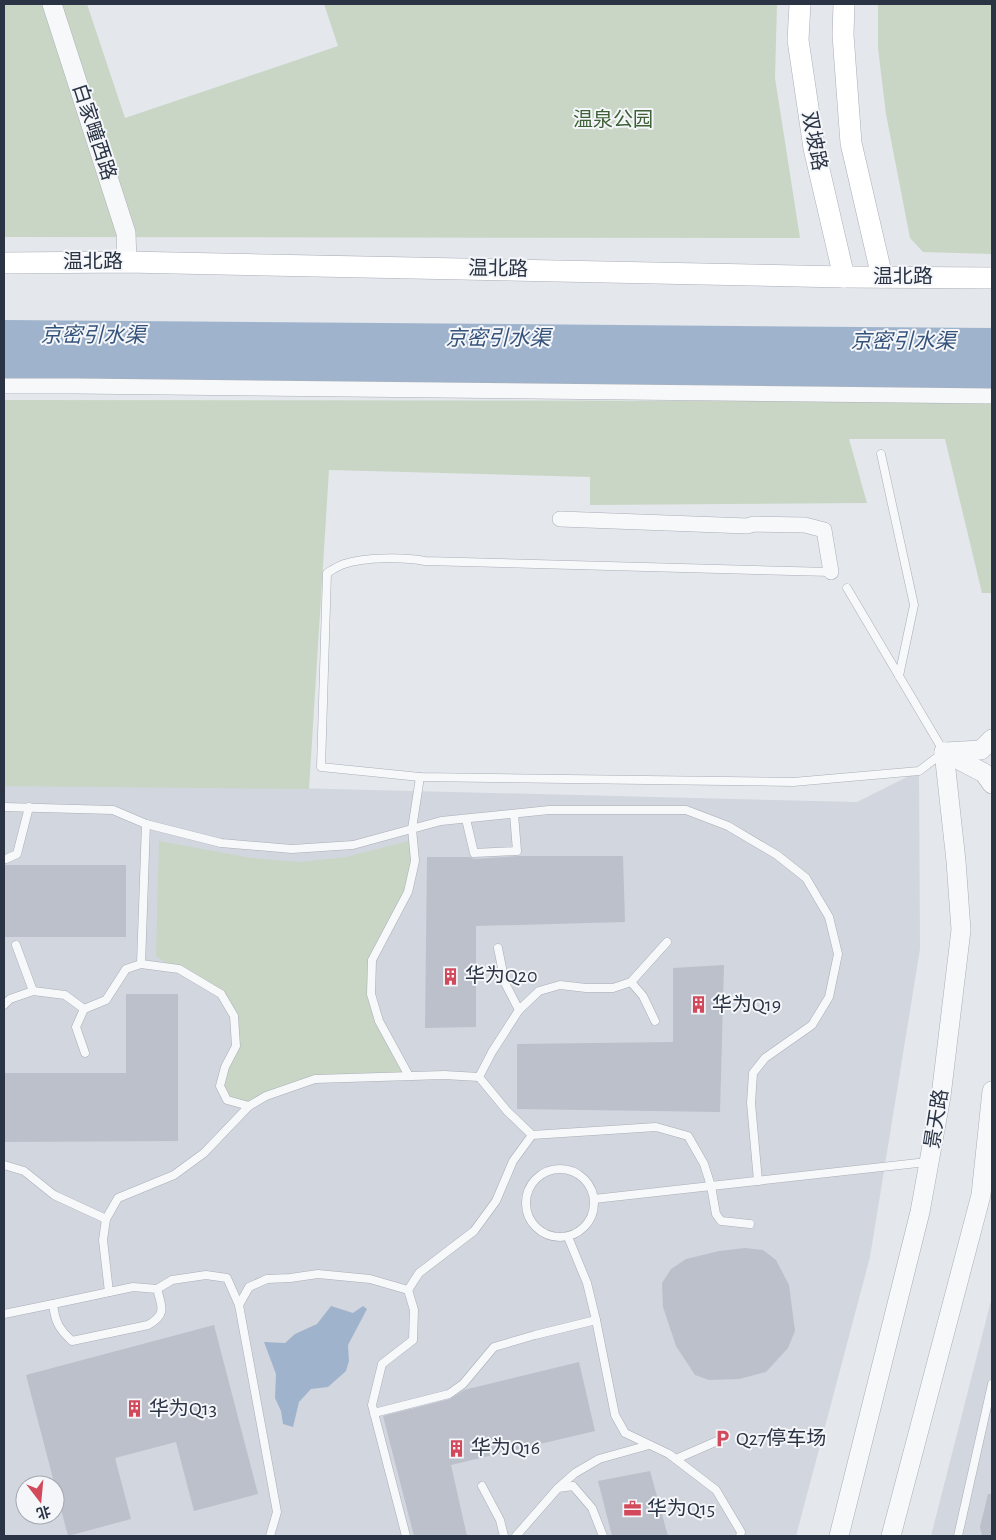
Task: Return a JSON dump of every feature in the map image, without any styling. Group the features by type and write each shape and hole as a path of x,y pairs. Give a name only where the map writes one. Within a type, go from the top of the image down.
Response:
{"main road":[{"name":"双坡路","path":"800,4 798,40 814,148 844,276"},
{"name":"双坡路","path":"844,4 843,36 850,143 882,277"},
{"name":"温北路","path":"4,262 128,262 992,278"}],"street":[{"name":"白家疃西路","path":"52,4 126,233 128,262"},
{"path":"4,386 992,396"},
{"path":"560,519 747,526 754,524 805,525 824,530 831,572"},
{"path":"944,752 981,750 992,739"},
{"path":"944,752 984,773 992,784"},
{"name":"景天路","path":"839,1536 920,1212 941,1096 961,930 956,861 944,752"},
{"path":"891,1536 981,1195 989,1158 992,1091"}],"lane":[{"path":"881,454 914,605 899,676"},
{"path":"831,572 425,561 409,558 365,560 344,564 326,573 320,768 420,777 793,782 919,771 944,752 847,588"},
{"path":"409,1076 379,1022 371,994 372,960 408,892 415,861 412,829 420,777"},
{"path":"4,806 113,810 146,824 221,843 292,849 353,845 441,822 549,810 686,810 728,826 777,855 806,878 829,917 838,954 829,997 812,1025 765,1058 752,1074 751,1103 758,1181"},
{"path":"4,858 6,859 17,854 29,807"},
{"path":"466,818 474,853 517,851 514,814"},
{"path":"141,964 146,824"},
{"path":"479,1077 492,1052 519,1010 539,991 560,985 586,988 613,988 631,982 667,942"},
{"path":"16,945 33,991"},
{"path":"498,948 505,983 519,1010"},
{"path":"85,1053 76,1027 84,1009 106,1000 126,969 141,964 180,970 221,994 234,1016 236,1046 225,1067 220,1086 227,1100 249,1106"},
{"path":"631,982 643,996 655,1021"},
{"path":"4,1005 10,999 33,991 65,995 84,1009"},
{"path":"109,1292 103,1240 106,1218 118,1198 174,1175 204,1153 249,1106 266,1096 315,1079 444,1075 479,1077 507,1111 532,1135 656,1127 688,1136 704,1164 711,1186 716,1214 721,1221 750,1224"},
{"path":"406,1536 372,1405 382,1364 412,1340 414,1310 408,1290 419,1273 474,1232 496,1201 513,1161 532,1135"},
{"path":"594,1199 929,1162"},
{"path":"4,1165 24,1171 54,1195 106,1218"},
{"path":"552,1169 574,1172 584,1178 591,1188 594,1199 594,1209 590,1220 584,1228 568,1238 553,1237 542,1233 533,1225 527,1215 525,1204 527,1192 532,1182 541,1174 552,1169"},
{"path":"568,1238 587,1283 615,1415 625,1433 669,1454 716,1490 740,1532 740,1536"},
{"path":"239,1305 249,1287 267,1279 318,1274 370,1279 408,1290"},
{"path":"4,1314 133,1287 157,1289 172,1280 206,1275 227,1278 239,1305 278,1512 270,1536"},
{"path":"53,1304 54,1318 62,1332 72,1341 148,1325 158,1319 162,1309 157,1289"},
{"path":"374,1413 449,1394 463,1384 494,1347 596,1320"},
{"path":"958,1536 992,1384"},
{"path":"676,1459 722,1439"},
{"path":"516,1536 558,1488 575,1473 599,1459 649,1445"},
{"path":"482,1486 500,1520 504,1536"},
{"path":"558,1488 573,1486 592,1508 603,1536"}],"shaded area":[{"path":"919,771 920,949 870,1257 796,1536 4,1536 4,785 292,788 857,802"},
{"path":"992,1297 992,1536 931,1536"}],"green space":[{"name":"温泉公园","path":"4,4 87,4 125,118 338,46 324,4 777,4 775,78 800,238 4,237"},
{"path":"878,4 992,4 992,254 923,252 910,238 886,114 878,48"},
{"path":"4,400 835,401 992,404 992,593 982,593 945,439 849,439 867,503 590,505 590,477 329,470 309,789 4,786"},
{"path":"413,840 415,861 408,892 372,960 371,994 379,1021 409,1076 315,1079 249,1106 227,1100 220,1086 236,1046 234,1016 221,994 156,956 159,841 251,858 300,862 346,857"}],"water":[{"name":"京密引水渠","path":"4,320 992,328 992,393 4,382"},
{"path":"331,1306 353,1313 363,1306 367,1309 348,1345 349,1361 346,1371 328,1387 311,1389 299,1402 293,1427 283,1424 281,1411 275,1398 276,1374 264,1342 285,1343 295,1334 317,1324"}],"building":[{"name":"华为Q20","path":"518,856 623,856 625,922 476,926 476,1027 425,1028 427,857 470,857 474,859"},
{"path":"4,865 126,865 126,937 4,937"},
{"name":"华为Q19","path":"724,965 720,1112 517,1109 517,1044 673,1042 673,968"},
{"path":"126,994 178,994 178,1141 4,1142 4,1073 126,1073"},
{"path":"745,1248 763,1250 776,1260 789,1285 795,1331 788,1348 766,1372 739,1379 709,1380 695,1375 676,1346 663,1307 662,1283 671,1269 686,1259 719,1251"},
{"name":"华为Q13","path":"214,1325 258,1494 194,1511 176,1442 115,1458 131,1519 68,1536 65,1524 65,1475 52,1475 26,1375"},
{"name":"华为Q16","path":"579,1362 595,1431 451,1465 467,1536 414,1536 383,1416 450,1399 464,1390"},
{"name":"华为Q15","path":"650,1471 668,1536 612,1536 598,1481"},
{"path":"988,1494 992,1494 992,1536 982,1536 980,1527"}],"place":[{"name":"华为Q20","path":"451,976"},
{"name":"华为Q19","path":"698,1005"},
{"name":"华为Q13","path":"135,1409"},
{"name":"Q27停车场","path":"722,1439"},
{"name":"华为Q16","path":"457,1448"},
{"name":"华为Q15","path":"633,1509"}]}
